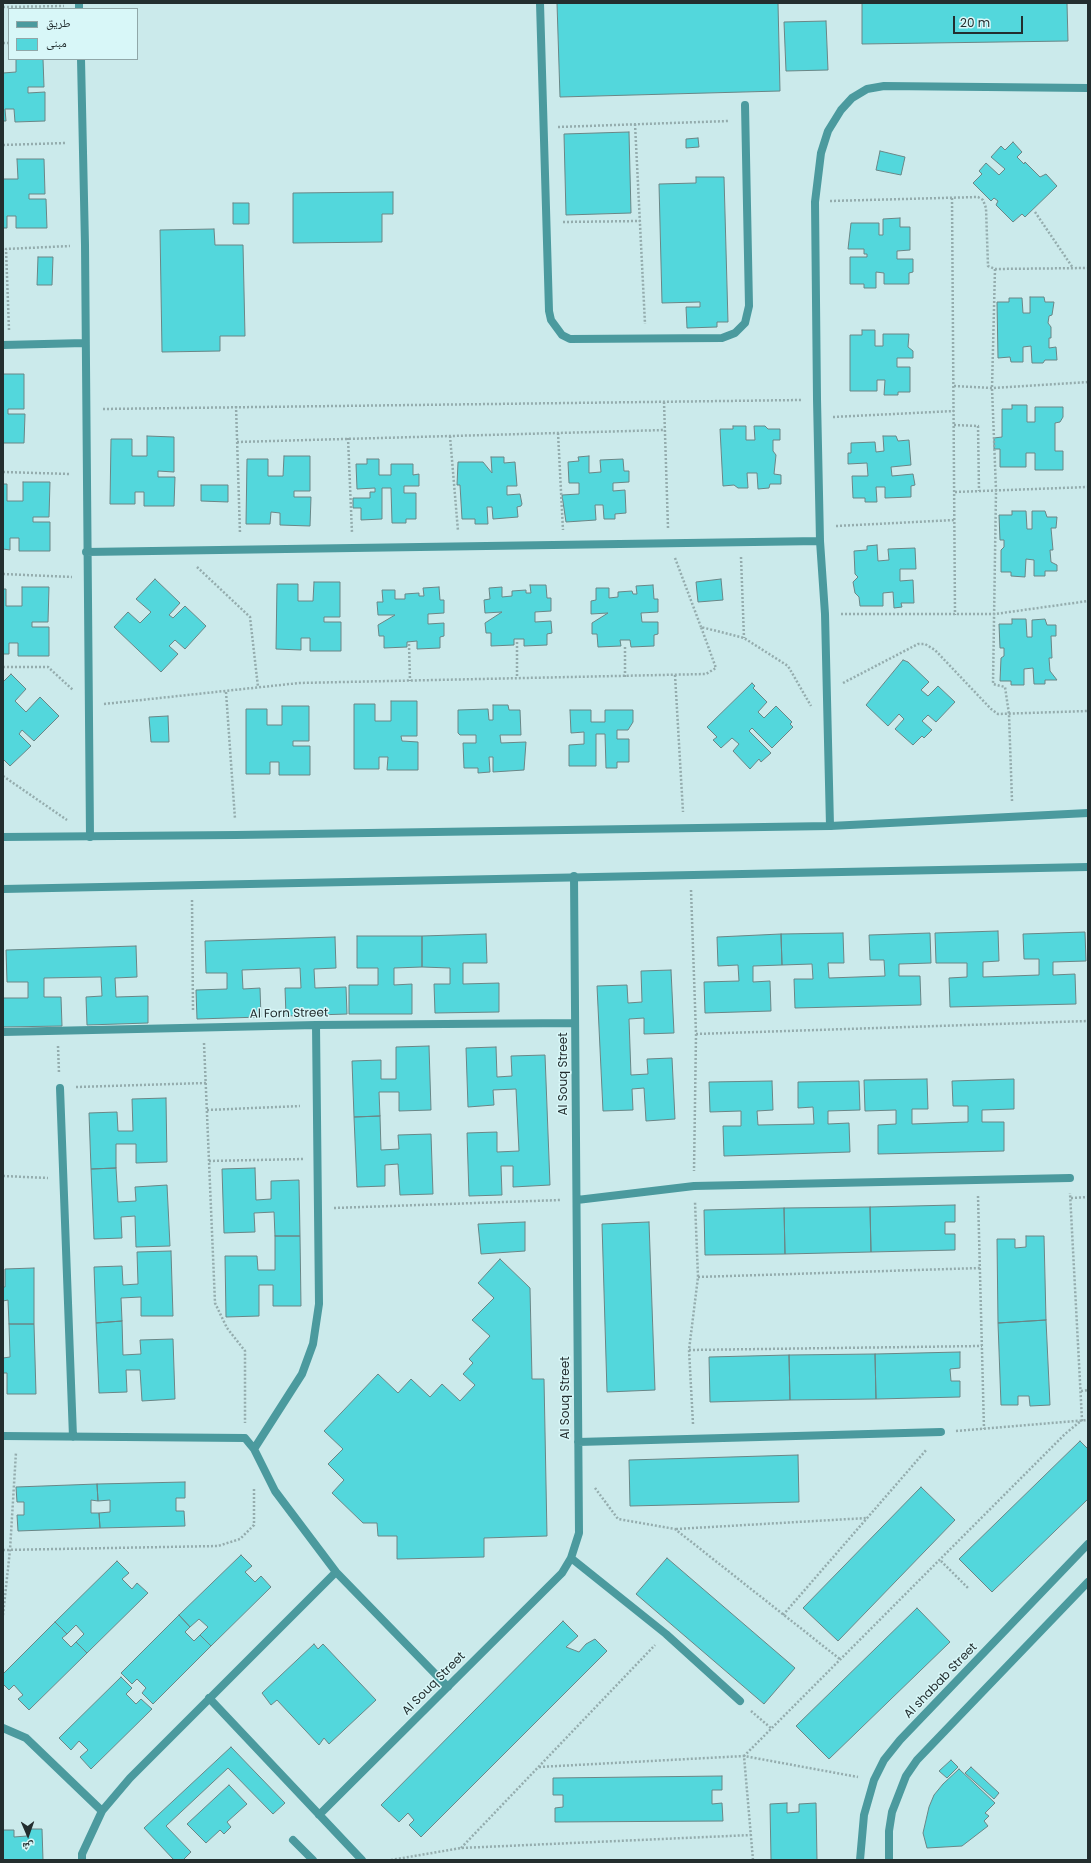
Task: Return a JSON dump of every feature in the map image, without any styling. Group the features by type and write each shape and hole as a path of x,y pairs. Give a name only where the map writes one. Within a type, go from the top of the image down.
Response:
{"street":[{"path":"540,3 549,311 556,328 562,335 570,339 722,338 735,333 745,323 749,306 745,105"},
{"path":"81,60 85,245 86,578 90,837"},
{"path":"830,826 825,614 819,527 817,418 816,202 820,153 828,131 841,110 852,98 867,89 884,86 1088,88"},
{"path":"6,345 85,343"},
{"path":"86,552 179,549 820,541"},
{"path":"3,836 90,837 830,826 1012,815 1088,813"},
{"path":"3,889 574,876 1088,867"},
{"name":"Al Souq Street","path":"319,1815 562,1572 571,1558 579,1533 574,876"},
{"name":"Al Forn Street","path":"3,1032 316,1025 575,1023"},
{"path":"254,1449 302,1374 313,1344 319,1304 316,1025"},
{"path":"60,1088 73,1437"},
{"path":"577,1200 694,1186 1070,1178"},
{"path":"578,1442 941,1432"},
{"path":"3,1436 245,1438 254,1449 275,1491 336,1572 448,1687"},
{"name":"Al shabab Street","path":"860,1860 864,1815 874,1780 884,1760 900,1740 1088,1544"},
{"path":"571,1558 666,1634 740,1701"},
{"path":"82,1860 82,1854 102,1811 130,1778 336,1572"},
{"path":"889,1860 889,1831 892,1812 906,1776 916,1760 1088,1582"},
{"path":"209,1698 362,1860"},
{"path":"3,1728 26,1738 102,1811"},
{"path":"293,1840 313,1860"}],"path":[{"path":"3,7 79,6"},
{"path":"544,128 746,121"},
{"path":"635,124 646,338"},
{"path":"3,144 82,142"},
{"path":"816,202 978,197 983,200 986,208 987,259 988,266 994,270 1088,268"},
{"path":"952,198 955,615"},
{"path":"1035,212 1074,268"},
{"path":"547,222 640,221"},
{"path":"6,345 6,248 85,245"},
{"path":"994,270 992,388 996,490 994,684 1005,687 1009,714 1012,815"},
{"path":"954,386 992,388 1088,382"},
{"path":"86,410 236,406 817,400"},
{"path":"3,667 48,666 89,706 298,683 625,677 706,674 716,668 669,543 664,402"},
{"path":"236,406 240,549"},
{"path":"817,418 954,411"},
{"path":"954,425 978,426 979,491"},
{"path":"237,442 665,430"},
{"path":"558,433 563,544"},
{"path":"450,436 459,546"},
{"path":"348,438 353,547"},
{"path":"3,472 86,474"},
{"path":"955,492 1088,487"},
{"path":"819,527 955,520"},
{"path":"741,542 744,638"},
{"path":"179,549 250,617 258,687"},
{"path":"3,574 86,578"},
{"path":"825,614 995,614 1088,601"},
{"path":"701,627 744,638 788,666 811,707"},
{"path":"517,642 517,678"},
{"path":"409,644 410,681"},
{"path":"826,692 918,644 925,644 935,650 991,709 998,714 1088,711"},
{"path":"625,645 625,677"},
{"path":"675,675 684,828"},
{"path":"226,692 236,835"},
{"path":"3,776 90,837"},
{"path":"690,874 696,1034 694,1186 698,1277 689,1350 694,1439"},
{"path":"191,884 193,1028"},
{"path":"696,1034 1088,1021"},
{"path":"204,1027 215,1303 227,1328 245,1351 245,1438"},
{"path":"57,1031 60,1088 206,1083"},
{"path":"207,1110 317,1105"},
{"path":"209,1161 317,1159"},
{"path":"3,1176 63,1178"},
{"path":"1070,1178 1082,1420"},
{"path":"977,1180 984,1429"},
{"path":"1070,1198 1088,1197"},
{"path":"318,1209 577,1200"},
{"path":"698,1277 980,1268"},
{"path":"689,1350 982,1346"},
{"path":"1080,1391 1088,1390"},
{"path":"744,1756 941,1561 1065,1434 1082,1420"},
{"path":"783,1615 941,1432 1088,1420"},
{"path":"3,1615 10,1550 17,1436"},
{"path":"579,1466 618,1519 675,1529 867,1518"},
{"path":"3,1550 218,1546 240,1539 254,1525 254,1487"},
{"path":"675,1529 841,1660"},
{"path":"941,1561 969,1589"},
{"path":"460,1848 666,1634"},
{"path":"740,1701 772,1729"},
{"path":"744,1756 753,1860"},
{"path":"539,1767 744,1756 874,1780"},
{"path":"391,1860 460,1848 751,1835"}],"building":[{"path":"557,3 778,3 780,91 560,97"},
{"path":"862,3 1067,3 1068,41 862,44"},
{"path":"826,21 828,70 786,71 784,22"},
{"path":"16,60 43,60 44,87 28,87 28,93 45,92 45,121 15,122 14,109 5,109 6,121 3,121 3,73 16,72"},
{"path":"629,132 631,213 566,215 564,134"},
{"path":"698,138 699,147 686,148 686,139"},
{"path":"1013,142 1022,152 1017,157 1024,164 1025,162 1040,177 1046,174 1057,186 1025,217 1022,214 1013,222 996,205 998,201 994,198 991,201 973,183 982,174 979,171 986,163 999,175 1005,169 991,157 1001,146 1005,150"},
{"path":"880,151 905,157 901,175 876,170"},
{"path":"17,159 44,159 45,194 29,194 29,199 46,199 47,228 16,228 16,216 7,216 7,228 3,228 3,179 18,179"},
{"path":"696,177 724,177 728,322 717,322 717,327 687,328 686,307 700,307 700,302 662,303 659,184 696,183"},
{"path":"393,192 393,214 382,214 382,242 293,243 293,193"},
{"path":"233,203 249,203 249,224 233,224"},
{"path":"900,218 900,227 910,227 910,250 897,251 897,259 913,259 913,272 909,273 909,284 884,284 884,273 876,272 876,288 864,288 864,284 850,284 850,257 867,257 867,254 864,254 864,249 848,249 851,223 879,223 879,235 883,235 883,219"},
{"path":"214,229 215,245 243,245 245,336 220,336 220,351 162,352 160,230"},
{"path":"38,257 53,257 52,285 37,285"},
{"path":"1030,297 1044,297 1045,302 1054,302 1052,315 1049,316 1048,323 1051,327 1049,348 1056,347 1057,360 1045,360 1043,363 1032,363 1031,346 1023,347 1023,362 1011,362 1010,357 998,358 997,302 1009,302 1009,298 1022,298 1023,313 1030,313"},
{"path":"862,330 875,330 875,346 883,346 883,334 909,334 908,347 913,351 913,358 897,358 897,367 910,367 910,392 898,392 898,395 884,395 885,380 877,380 877,391 850,391 850,335 862,335"},
{"path":"3,374 24,374 24,409 8,409 8,414 25,414 24,443 3,443"},
{"path":"1012,405 1027,405 1027,422 1035,422 1035,407 1063,407 1063,417 1060,422 1055,423 1055,451 1063,451 1063,470 1035,470 1035,453 1026,453 1026,467 1000,467 1000,449 994,449 994,438 1002,437 1002,409 1012,409"},
{"path":"733,426 746,426 746,440 755,440 754,426 765,426 768,429 780,429 780,440 773,440 773,451 776,455 774,474 781,475 781,484 770,484 769,488 758,489 757,473 747,473 748,488 738,488 734,485 723,486 720,429 733,429"},
{"path":"147,436 174,437 174,472 158,471 158,477 175,477 174,506 144,506 144,492 135,492 135,504 110,504 111,439 132,439 132,456 147,456"},
{"path":"883,436 896,436 898,441 909,440 911,465 891,467 892,476 913,474 915,485 911,486 911,497 885,498 885,487 876,487 877,502 865,502 865,498 853,498 852,476 868,476 867,463 848,464 848,453 851,453 851,443 875,442 876,452 884,451"},
{"path":"284,456 310,456 310,491 294,491 294,497 311,497 310,526 280,525 280,513 271,512 270,524 246,524 247,459 268,459 268,476 283,476"},
{"path":"589,456 589,473 601,472 600,460 623,459 624,471 629,471 629,482 613,483 613,491 625,490 626,513 615,514 615,519 604,519 603,505 595,505 596,520 566,522 562,495 579,494 579,483 569,483 568,462 579,461 578,457"},
{"path":"491,457 504,457 504,463 515,462 517,486 507,486 507,495 520,494 522,504 521,506 517,507 518,517 493,519 492,507 487,507 488,524 475,524 475,519 462,519 460,485 457,485 458,462 483,462 492,473"},
{"path":"367,459 379,459 379,475 391,475 391,464 413,464 413,475 419,474 419,486 404,486 404,493 416,493 416,519 406,519 406,523 392,523 391,488 382,488 382,519 361,520 361,508 353,508 353,498 370,498 370,492 375,492 375,488 357,489 356,464 367,464"},
{"path":"23,482 50,482 49,517 33,517 33,522 50,522 50,551 19,551 19,538 10,538 10,550 3,549 3,484 7,484 7,501 23,501"},
{"path":"201,485 228,485 228,502 201,501"},
{"path":"1012,511 1026,511 1027,529 1032,529 1032,511 1045,511 1047,517 1057,517 1056,528 1051,528 1053,550 1050,550 1051,562 1057,565 1057,571 1045,571 1045,576 1034,576 1034,560 1026,559 1025,577 1011,576 1011,572 1001,572 1001,550 1004,547 1004,540 1000,540 999,515 1012,515"},
{"path":"877,545 878,561 889,560 888,549 915,548 916,569 900,569 900,581 913,580 914,603 901,603 902,607 894,608 893,592 883,593 883,606 860,606 859,597 855,593 853,582 858,577 855,574 854,551 867,550 867,546"},
{"path":"155,579 180,603 169,615 173,618 185,606 206,626 185,649 175,640 169,646 178,654 161,672 114,627 128,612 140,623 151,612 136,599"},
{"path":"721,579 723,600 698,602 696,582"},
{"path":"314,582 340,582 340,617 324,617 324,622 341,622 341,651 310,651 310,638 301,638 301,650 276,649 277,584 298,584 298,601 313,601"},
{"path":"530,585 546,585 547,598 551,598 551,611 535,612 535,622 551,621 552,633 547,634 547,645 524,646 524,639 514,639 514,645 491,646 491,633 486,633 485,623 502,612 485,613 484,600 490,599 489,588 502,587 502,597 512,596 512,591 526,590 526,593 531,593"},
{"path":"653,585 654,599 658,599 658,612 641,613 642,622 658,622 658,634 654,635 654,646 631,647 630,640 620,640 621,646 598,647 597,634 592,634 592,623 608,613 591,614 591,601 596,600 596,588 609,588 609,598 618,597 618,592 632,591 633,594 637,594 636,586"},
{"path":"22,587 49,587 48,622 32,622 32,627 49,627 49,656 18,656 18,643 9,643 9,654 3,654 3,589 6,589 6,606 22,606"},
{"path":"439,587 440,600 444,600 444,613 428,614 428,624 444,623 444,636 440,637 440,648 417,649 417,641 407,642 407,647 384,648 384,636 379,636 378,625 395,615 378,615 377,602 383,602 382,590 395,590 395,599 405,599 405,594 419,593 419,596 424,596 423,588"},
{"path":"1012,619 1026,619 1027,637 1032,637 1032,620 1045,619 1047,625 1056,625 1056,636 1051,636 1052,658 1049,658 1050,671 1057,680 1045,680 1045,684 1034,684 1033,668 1024,669 1024,685 1011,685 1011,681 1000,681 1001,658 1004,656 1004,648 1000,648 999,624 1012,624"},
{"path":"903,660 908,662 929,682 921,690 928,696 938,686 955,702 936,722 928,715 922,721 932,730 924,738 922,736 913,745 895,729 904,719 899,714 888,726 866,705"},
{"path":"11,674 26,689 15,701 26,712 40,697 59,716 34,741 22,730 19,734 31,746 10,766 3,759 3,682"},
{"path":"752,683 755,686 753,688 767,702 758,712 764,718 776,706 792,722 790,724 793,727 772,748 752,728 749,731 771,753 761,762 759,759 750,769 733,751 739,744 732,738 721,748 713,740 717,737 707,727"},
{"path":"391,701 417,701 417,736 401,736 402,741 418,742 418,770 387,770 388,757 379,757 379,769 354,769 354,704 375,704 375,721 391,721"},
{"path":"493,705 508,705 509,710 520,710 521,735 500,735 501,743 526,742 524,770 493,772 493,757 489,757 490,772 478,773 478,768 464,768 463,743 476,743 476,735 460,735 458,733 458,710 488,709 489,720 493,720"},
{"path":"282,706 309,706 309,741 293,741 293,746 310,746 310,775 279,775 279,762 270,762 270,774 246,774 246,709 267,709 267,725 282,725"},
{"path":"570,710 591,710 591,722 605,722 605,710 633,710 633,722 628,730 617,730 617,739 629,739 629,762 617,762 617,768 606,768 605,734 596,734 596,766 569,766 569,745 584,744 584,732 571,733"},
{"path":"168,716 169,742 151,742 149,717"},
{"path":"998,931 999,961 983,962 983,977 1039,975 1039,959 1024,959 1023,934 1085,932 1086,961 1053,962 1053,975 1075,974 1076,1004 950,1007 949,978 967,977 967,963 936,963 935,933"},
{"path":"843,933 844,963 828,963 829,978 885,976 884,960 870,960 869,935 930,933 931,963 899,964 899,976 920,976 921,1005 795,1008 794,979 813,979 812,964 782,965 781,934"},
{"path":"486,934 487,963 463,963 463,984 499,983 499,1012 435,1013 434,984 450,984 450,968 422,967 422,936"},
{"path":"781,934 782,965 753,966 753,982 770,981 771,1011 705,1013 704,982 739,981 738,965 718,966 717,937"},
{"path":"357,936 422,936 422,967 394,968 394,985 412,984 412,1014 349,1014 349,985 378,985 378,968 357,968"},
{"path":"335,937 336,968 314,969 315,988 346,987 347,1014 286,1016 285,988 301,988 300,968 242,970 243,989 260,988 261,1017 197,1019 196,990 227,989 227,973 206,973 205,941"},
{"path":"136,946 137,977 115,978 116,997 148,996 148,1023 87,1025 86,997 102,996 101,977 44,978 44,997 61,997 62,1026 3,1027 3,998 28,998 28,982 7,982 6,950"},
{"path":"671,970 674,1033 644,1034 644,1018 629,1019 631,1075 648,1074 647,1059 672,1058 675,1119 646,1121 644,1088 632,1089 633,1110 603,1111 597,986 627,985 628,1003 642,1002 641,971"},
{"path":"429,1046 431,1110 399,1111 399,1092 379,1092 380,1116 354,1117 352,1061 381,1060 381,1079 396,1079 396,1047"},
{"path":"496,1047 497,1077 512,1076 511,1056 545,1055 550,1185 513,1187 513,1166 501,1166 502,1195 469,1196 467,1133 497,1132 497,1152 519,1151 516,1089 493,1090 494,1105 468,1107 466,1048"},
{"path":"927,1079 928,1109 912,1109 912,1124 968,1122 968,1106 953,1106 952,1081 1014,1079 1014,1109 982,1110 982,1122 1004,1122 1004,1151 878,1154 878,1125 896,1124 896,1110 865,1111 864,1080"},
{"path":"772,1081 773,1110 757,1111 758,1125 814,1124 813,1107 798,1108 798,1082 859,1081 860,1110 828,1111 828,1124 849,1123 850,1152 724,1156 723,1126 741,1126 741,1111 710,1112 709,1082"},
{"path":"166,1098 167,1162 136,1163 136,1144 116,1144 116,1168 91,1169 89,1113 117,1112 118,1131 133,1131 132,1099"},
{"path":"380,1116 381,1150 399,1149 398,1135 431,1134 433,1194 400,1195 398,1164 385,1165 385,1186 357,1187 354,1117"},
{"path":"116,1168 118,1202 136,1201 135,1187 167,1185 170,1246 136,1247 135,1216 121,1217 122,1238 94,1239 91,1169"},
{"path":"255,1168 256,1200 271,1199 271,1181 299,1180 300,1236 275,1236 274,1212 254,1213 255,1232 224,1233 222,1169"},
{"path":"955,1205 955,1222 945,1222 945,1234 955,1234 955,1250 871,1252 870,1207"},
{"path":"870,1207 871,1252 785,1254 784,1208"},
{"path":"784,1208 785,1254 705,1255 704,1210"},
{"path":"525,1222 525,1251 481,1254 478,1224"},
{"path":"649,1222 655,1390 607,1392 602,1224"},
{"path":"275,1236 300,1236 301,1306 273,1306 273,1285 259,1285 259,1316 226,1317 225,1256 257,1256 258,1270 275,1270"},
{"path":"1026,1236 1044,1236 1046,1320 998,1323 997,1239 1015,1239 1015,1248 1026,1247"},
{"path":"171,1251 173,1316 141,1316 141,1297 121,1298 122,1321 96,1323 94,1267 122,1266 123,1285 138,1284 137,1252"},
{"path":"500,1259 530,1288 532,1379 544,1379 547,1536 484,1538 484,1557 397,1559 397,1536 378,1536 377,1523 363,1523 332,1493 344,1480 328,1464 343,1449 324,1431 378,1374 398,1393 411,1379 430,1397 442,1384 460,1401 475,1385 463,1374 473,1363 469,1359 490,1336 472,1320 494,1298 478,1283"},
{"path":"34,1268 34,1324 9,1324 8,1300 3,1301 5,1269"},
{"path":"1046,1320 1050,1405 1030,1406 1029,1396 1018,1396 1018,1405 1001,1405 998,1323"},
{"path":"122,1321 123,1355 141,1354 140,1340 173,1339 175,1399 142,1401 140,1370 126,1370 127,1392 99,1393 96,1323"},
{"path":"9,1324 34,1324 36,1394 7,1394 7,1373 3,1373 3,1358 10,1357"},
{"path":"960,1352 960,1368 950,1369 951,1381 960,1381 960,1397 876,1399 875,1354"},
{"path":"875,1354 876,1399 790,1400 789,1355"},
{"path":"789,1355 790,1400 710,1402 709,1357"},
{"path":"1080,1441 1088,1449 1088,1499 992,1592 959,1559"},
{"path":"798,1455 799,1502 630,1506 629,1460"},
{"path":"185,1482 185,1498 176,1498 176,1511 184,1511 185,1526 100,1528 99,1513 110,1512 110,1500 98,1501 97,1484"},
{"path":"97,1484 98,1501 91,1500 91,1513 99,1513 100,1528 18,1531 17,1515 24,1515 24,1502 17,1502 16,1487"},
{"path":"921,1487 955,1520 838,1641 803,1608"},
{"path":"241,1555 252,1566 245,1572 255,1582 261,1576 271,1587 211,1646 200,1635 208,1627 199,1619 190,1627 179,1615"},
{"path":"667,1558 795,1668 764,1704 636,1594"},
{"path":"117,1561 129,1573 122,1579 132,1589 137,1583 148,1593 87,1653 76,1642 84,1634 76,1625 67,1634 55,1622"},
{"path":"917,1608 950,1642 829,1759 796,1726"},
{"path":"179,1615 190,1627 185,1632 194,1641 200,1635 211,1646 153,1704 142,1693 146,1688 137,1679 132,1684 121,1673"},
{"path":"563,1621 578,1636 566,1647 579,1652 586,1644 595,1639 607,1651 421,1837 409,1825 414,1820 408,1813 399,1822 381,1805"},
{"path":"55,1622 67,1634 62,1638 71,1647 76,1642 87,1653 29,1710 18,1699 23,1695 14,1685 9,1690 3,1684 3,1674"},
{"path":"314,1644 318,1649 323,1644 376,1700 329,1744 324,1738 319,1745 277,1700 271,1705 262,1693"},
{"path":"121,1677 132,1688 126,1694 136,1704 141,1699 152,1709 91,1769 80,1757 88,1750 79,1741 71,1750 59,1738"},
{"path":"231,1747 285,1803 273,1814 228,1768 166,1826 191,1852 183,1860 174,1860 144,1828"},
{"path":"951,1760 958,1767 947,1778 939,1771"},
{"path":"971,1767 999,1793 994,1799 965,1773"},
{"path":"959,1769 995,1803 985,1813 989,1816 984,1821 988,1826 962,1846 927,1848 923,1833 929,1807 934,1795"},
{"path":"722,1776 722,1790 712,1790 712,1804 722,1803 723,1821 555,1822 555,1808 563,1807 563,1795 553,1795 553,1778"},
{"path":"229,1785 247,1804 227,1822 231,1827 224,1834 220,1830 206,1843 187,1824"},
{"path":"787,1803 787,1813 799,1812 799,1804 816,1803 817,1860 771,1860 770,1804"},
{"path":"27,1829 42,1829 43,1860 3,1860 3,1830 14,1830 14,1837 27,1836"}]}
